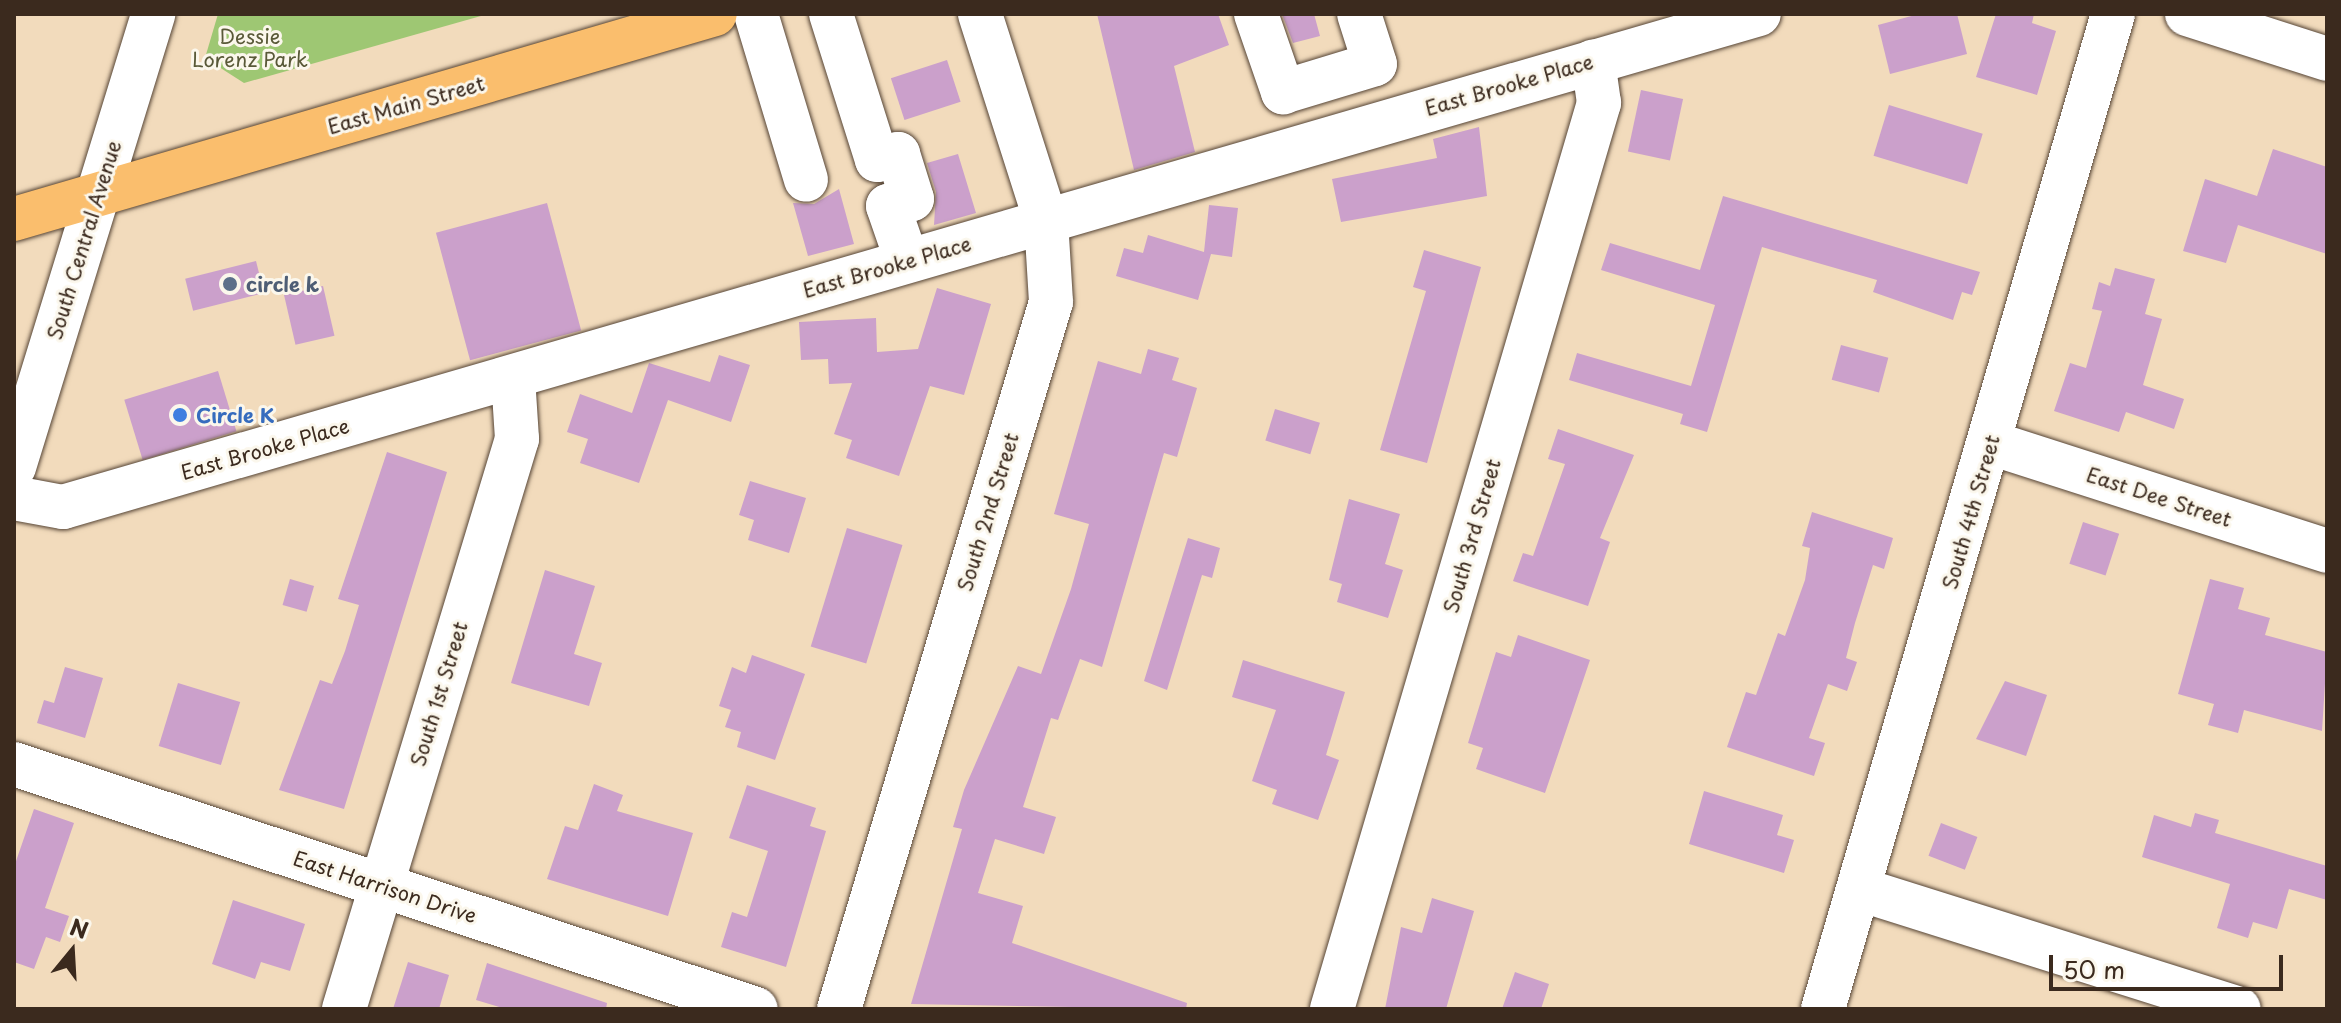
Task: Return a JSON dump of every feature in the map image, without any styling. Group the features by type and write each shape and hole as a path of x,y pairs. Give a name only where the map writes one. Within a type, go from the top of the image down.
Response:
{"main road":[{"name":"East Main Street","path":"14,219 715,14"}],"street":[{"name":"South Central Avenue","path":"14,467 153,14"},
{"path":"756,14 806,180"},
{"path":"831,14 877,160 898,154 912,199 888,206 907,261"},
{"name":"South 2nd Street","path":"839,1009 1051,302 1046,221 980,14"},
{"path":"1256,14 1283,92 1375,64 1359,14"},
{"name":"East Brooke Place","path":"14,498 63,507 1759,14"},
{"name":"South 4th Street","path":"1823,1009 1991,443 2113,14"},
{"path":"2187,14 2327,59"},
{"name":"South 3rd Street","path":"1332,1009 1599,103 1593,61"},
{"name":"South 1st Street","path":"344,1009 517,439 513,377"},
{"name":"East Dee Street","path":"1991,443 2327,551"},
{"name":"East Harrison Drive","path":"14,764 756,1009"},
{"path":"1859,889 2239,1009"}],"green space":[{"name":"Dessie Lorenz Park","path":"218,14 488,14 244,83 205,58"}],"building":[{"path":"1097,14 1218,14 1229,45 1174,66 1195,152 1134,170"},
{"path":"1282,14 1314,14 1320,36 1293,43"},
{"path":"1919,14 1957,14 1967,54 1890,74 1878,25"},
{"path":"1996,14 2034,14 2032,23 2056,31 2037,95 1976,77"},
{"path":"947,60 961,102 904,120 891,78"},
{"path":"1641,90 1683,99 1670,161 1628,152"},
{"path":"1889,105 1983,134 1967,184 1874,156"},
{"path":"1479,127 1487,196 1341,222 1332,179 1437,158 1433,139"},
{"path":"2273,149 2327,167 2327,254 2238,225 2226,263 2183,251 2205,179 2257,196"},
{"path":"958,154 976,213 934,225 936,192 927,163"},
{"path":"839,189 854,244 808,256 793,203 814,204"},
{"path":"1723,196 1980,272 1972,295 1962,292 1953,320 1873,292 1877,280 1762,247 1707,432 1680,424 1683,414 1569,380 1577,353 1691,386 1715,305 1601,270 1610,243 1700,270"},
{"path":"547,203 581,331 470,360 436,233"},
{"path":"1209,205 1238,208 1232,257 1211,254 1198,300 1116,276 1124,248 1143,253 1148,235 1204,252"},
{"path":"1424,250 1481,267 1427,463 1380,450 1426,291 1413,287"},
{"path":"256,261 264,293 193,311 185,279"},
{"path":"2115,268 2155,279 2145,314 2162,319 2143,385 2184,399 2174,429 2126,412 2119,432 2054,411 2070,363 2086,368 2102,311 2092,309 2099,282 2110,286"},
{"path":"323,286 334,336 295,345 284,295"},
{"path":"937,288 991,304 964,395 930,386 899,476 846,458 852,440 834,434 852,383 829,384 828,359 801,360 799,322 876,318 877,352 918,349"},
{"path":"1841,345 1888,358 1879,392 1832,380"},
{"path":"1148,349 1179,358 1172,380 1197,388 1177,457 1164,453 1102,667 1080,659 1058,720 1051,718 1023,807 1056,817 1044,854 995,839 978,893 1023,906 1012,943 1187,1003 1186,1009 911,1004 962,829 953,827 964,790 1018,666 1041,674 1071,589 1089,524 1054,514 1098,361 1141,374"},
{"path":"719,355 750,365 731,422 668,400 639,483 580,463 588,439 567,432 580,394 632,413 649,363 710,382"},
{"name":"Circle K","path":"218,371 236,431 143,460 124,400"},
{"path":"1275,409 1320,423 1310,454 1265,441"},
{"path":"1558,429 1634,455 1600,538 1610,542 1588,606 1513,581 1523,553 1533,556 1565,464 1548,459"},
{"path":"387,452 447,472 344,809 279,790 320,680 332,684 345,651 359,605 338,599"},
{"path":"750,481 806,498 789,553 748,540 754,520 739,515"},
{"path":"1349,499 1400,514 1385,564 1403,570 1388,618 1337,602 1342,584 1329,580"},
{"path":"1812,512 1893,538 1884,569 1873,565 1855,623 1846,658 1857,662 1847,691 1828,684 1809,738 1825,743 1814,776 1727,747 1746,692 1756,695 1778,633 1785,636 1805,580 1810,548 1802,546"},
{"path":"2083,522 2119,534 2106,576 2069,564"},
{"path":"847,528 902,545 866,664 811,647"},
{"path":"1188,538 1220,548 1212,578 1202,575 1167,690 1144,681"},
{"path":"545,570 595,586 574,654 602,663 589,706 511,683"},
{"path":"290,579 314,586 307,612 283,605"},
{"path":"2210,579 2244,588 2238,609 2270,618 2265,635 2327,652 2322,731 2244,710 2238,733 2208,725 2214,704 2178,694"},
{"path":"1518,635 1590,660 1545,793 1476,769 1483,748 1468,743 1496,652 1511,657"},
{"path":"752,655 805,674 775,760 737,747 741,732 725,727 731,710 719,706 732,667 746,673"},
{"path":"1243,660 1345,692 1326,755 1339,760 1318,820 1272,804 1277,790 1252,781 1276,710 1232,697"},
{"path":"65,667 103,678 85,738 37,723 44,700 54,703"},
{"path":"2005,681 2047,695 2026,756 1976,739"},
{"path":"178,683 240,702 221,765 159,746"},
{"path":"594,784 623,795 617,811 693,833 668,916 547,879 565,826 578,830"},
{"path":"747,785 816,808 810,826 826,831 786,967 721,947 732,912 747,917 768,851 729,838"},
{"path":"1704,791 1783,815 1777,835 1794,840 1784,873 1689,844"},
{"path":"34,809 74,823 45,908 69,916 60,942 46,937 34,969 14,962 14,867"},
{"path":"2195,813 2219,820 2215,833 2327,866 2327,900 2289,889 2277,929 2253,922 2248,938 2217,928 2230,884 2142,857 2154,815 2191,827"},
{"path":"1941,823 1977,837 1965,870 1928,856"},
{"path":"1432,898 1474,911 1446,1009 1385,1009 1401,927 1422,933"},
{"path":"233,900 305,924 290,971 261,962 255,979 212,964"},
{"path":"408,962 449,975 439,1009 393,1009"},
{"path":"487,963 607,1003 606,1009 506,1009 476,1000"},
{"path":"1515,972 1549,984 1541,1009 1502,1009"}],"place":[{"name":"circle k","path":"230,284"},
{"name":"Circle K","path":"180,415"}]}
